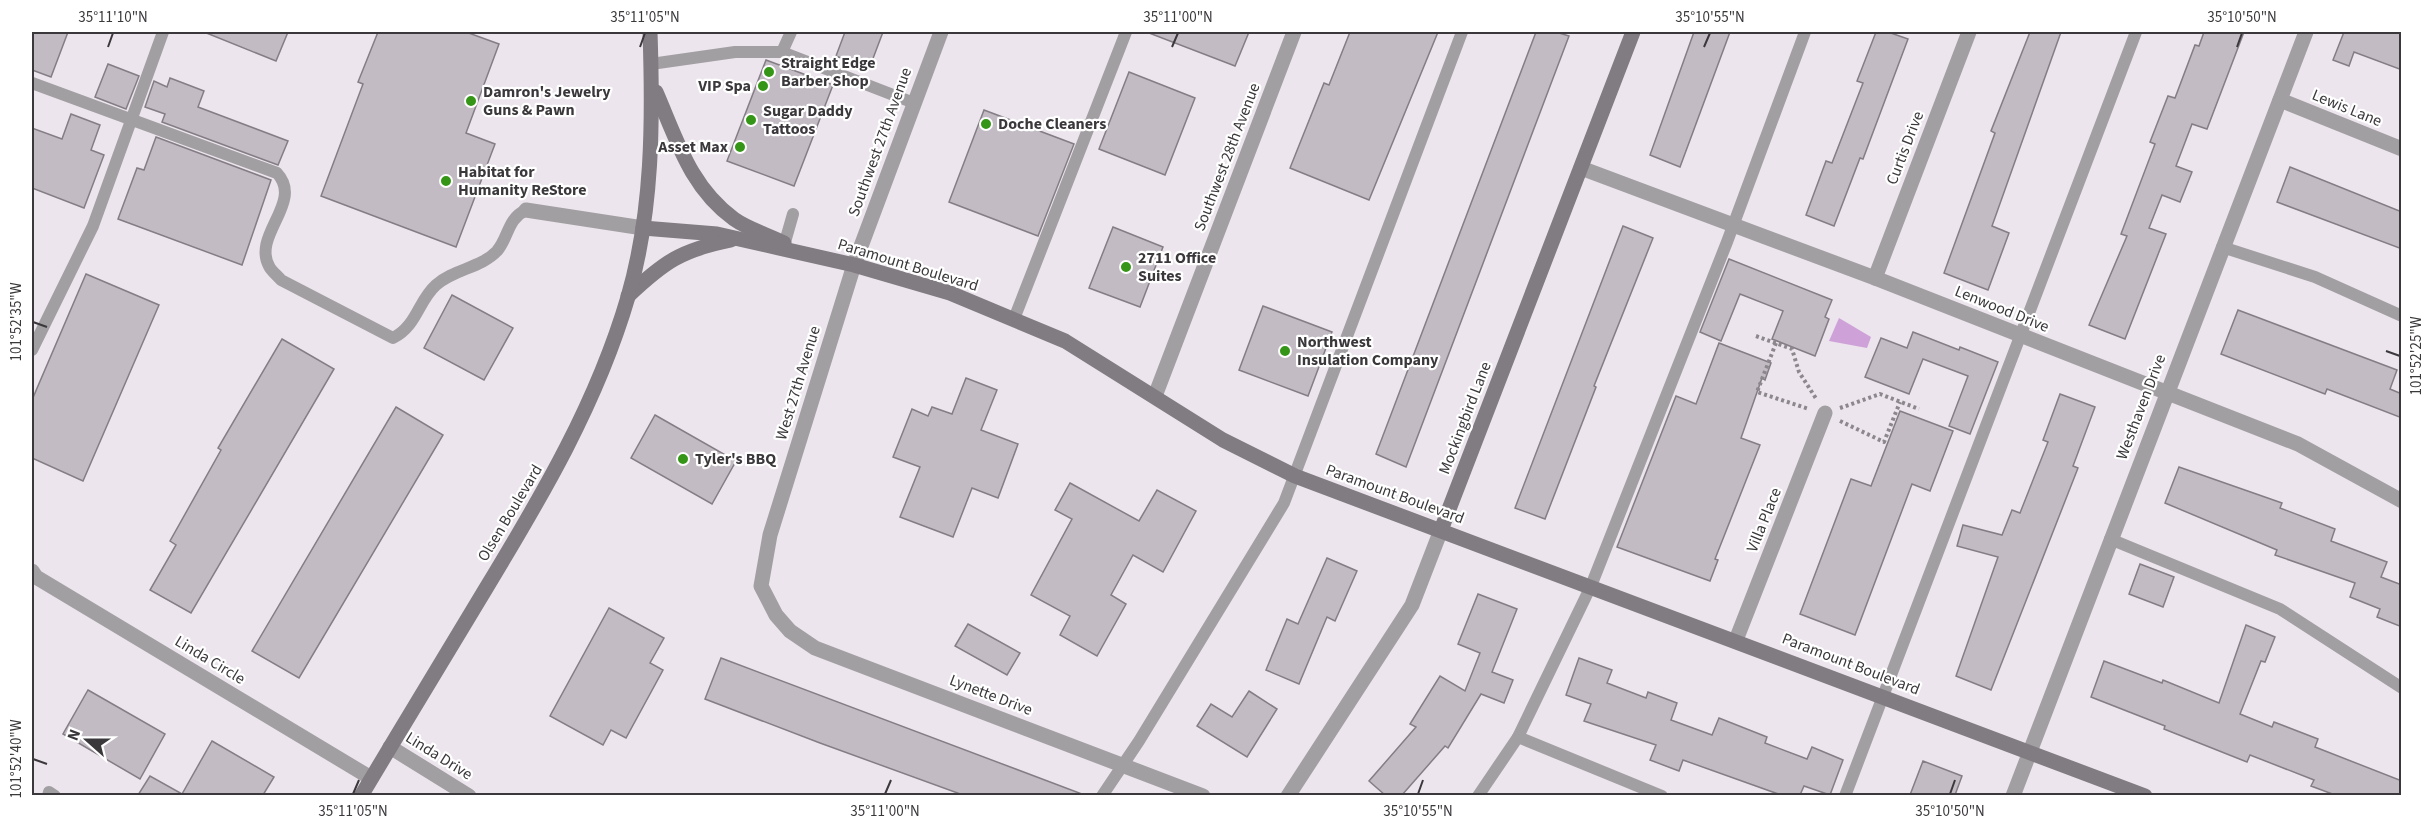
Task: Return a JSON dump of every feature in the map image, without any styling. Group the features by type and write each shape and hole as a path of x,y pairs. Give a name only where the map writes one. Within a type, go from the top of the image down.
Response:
{"main road":[{"path":"643,228 653,128 650,32"},
{"name":"Mockingbird Lane","path":"1441,530 1633,32"},
{"path":"652,83 690,171 704,194 735,220 784,246"},
{"name":"Paramount Boulevard","path":"643,228 717,234 784,246 950,293 1065,340 1223,441 1295,476 2145,795"},
{"name":"Olsen Boulevard","path":"361,795 550,483 597,384 628,296 643,228"},
{"path":"628,296 659,267 676,256 697,247 739,239"}],"street":[{"name":"Southwest 27th Avenue","path":"854,265 941,32"},
{"name":"Southwest 28th Avenue","path":"1155,396 1294,32"},
{"name":"Curtis Drive","path":"1875,278 1969,32"},
{"name":"Westhaven Drive","path":"2013,795 2306,32"},
{"name":"Lewis Lane","path":"2280,100 2402,149"},
{"name":"Lenwood Drive","path":"1581,168 1875,278 2298,444 2402,501"},
{"name":"Paramount Boulevard","path":"526,210 643,228"},
{"name":"West 27th Avenue","path":"776,615 761,586 770,535 854,265"},
{"name":"Villa Place","path":"1736,640 1826,413"},
{"name":"Mockingbird Lane","path":"1288,795 1412,605 1441,530"},
{"name":"Linda Circle","path":"32,571 36,576 371,778"},
{"name":"Lynette Drive","path":"776,615 789,631 815,648 1203,795"},
{"name":"Linda Drive","path":"390,747 469,795"}],"lane":[{"path":"32,350 93,226 164,32"},
{"path":"782,52 790,32"},
{"path":"1014,320 1126,32"},
{"path":"1102,795 1124,765 1284,503 1462,32"},
{"path":"1478,795 1518,737 1591,586 1734,225 1805,32"},
{"path":"1845,795 2136,32"},
{"path":"651,64 735,51 782,52 914,103"},
{"path":"32,83 132,120"},
{"name":"Paramount Boulevard","path":"132,120 277,173 285,182 286,194 265,251 268,266 281,280 393,338 405,332 434,286 446,277 488,259 498,249 511,222 526,210"},
{"path":"784,246 794,214"},
{"path":"2222,247 2315,278 2402,316"},
{"path":"2110,539 2280,609 2402,688"},
{"path":"1518,737 1662,795"},
{"path":"48,795 50,792 55,795"}],"path":[{"path":"1756,336 1792,349 1799,372 1826,413"},
{"path":"1776,343 1757,392 1826,413 1884,442 1900,402"},
{"path":"1826,413 1880,394 1919,409"}],"shaded area":[{"path":"1839,318 1871,337 1867,348 1829,341"}],"building":[{"path":"32,32 68,32 51,77 32,70"},
{"path":"204,32 288,32 276,61"},
{"path":"378,32 466,32 499,44 466,133 495,144 456,247 321,196 363,84 358,82"},
{"path":"845,32 883,32 869,69 836,56"},
{"path":"1149,32 1249,32 1235,66"},
{"path":"1350,32 1438,32 1369,200 1290,168 1324,83 1329,85"},
{"path":"1536,32 1556,32 1569,36 1406,467 1376,454"},
{"path":"1694,32 1730,32 1680,167 1650,155"},
{"path":"1876,32 1888,32 1908,39 1863,159 1860,158 1834,226 1806,215 1826,161 1832,163 1863,83 1857,81"},
{"path":"2030,32 2061,32 1992,226 2009,233 1988,290 1944,273 1995,133 1991,131"},
{"path":"2204,32 2244,32 2207,129 2192,124 2176,166 2192,172 2180,202 2162,195 2149,228 2166,234 2125,339 2089,325 2127,236 2121,234 2155,144 2150,142 2168,96 2175,98 2195,45 2199,46"},
{"path":"2344,32 2402,32 2402,70 2354,52 2349,66 2333,60"},
{"path":"766,60 833,85 794,186 727,161"},
{"path":"108,64 139,76 126,109 95,97"},
{"path":"1129,72 1195,98 1165,175 1099,149"},
{"path":"170,78 204,91 198,107 288,141 278,165 162,122 165,114 145,107 154,81 167,87"},
{"path":"984,110 1074,144 1038,236 949,202"},
{"path":"71,114 100,125 91,150 104,155 84,208 32,188 32,128 62,139"},
{"path":"156,137 271,180 242,265 118,219 137,168 144,170"},
{"path":"2290,167 2402,212 2402,249 2277,202"},
{"path":"1623,226 1653,238 1594,386 1596,387 1545,519 1515,508"},
{"name":"2711 Office Suites","path":"1113,227 1163,247 1140,307 1089,288"},
{"path":"1729,259 1832,300 1825,317 1829,319 1815,356 1772,339 1783,311 1740,294 1721,341 1700,332"},
{"path":"86,274 159,305 83,481 32,458 32,400"},
{"path":"452,295 513,328 484,380 424,348"},
{"name":"Northwest Insulation Company","path":"1263,306 1332,332 1308,396 1239,370"},
{"path":"2238,310 2397,370 2390,389 2402,394 2402,418 2327,389 2325,394 2221,354"},
{"path":"1913,332 1998,362 1970,434 1949,426 1968,376 1923,359 1909,394 1865,377 1881,338 1907,348"},
{"path":"282,339 334,369 191,613 150,590 176,545 170,541 221,450 218,448"},
{"path":"1719,343 1771,363 1765,380 1762,378 1741,438 1760,445 1715,559 1718,560 1710,581 1617,547 1676,396 1696,404"},
{"path":"966,378 997,390 981,430 1018,444 998,498 972,488 953,537 900,517 920,467 893,457 912,409 928,416 932,407 952,414"},
{"path":"2060,394 2095,407 2073,466 2078,468 1991,690 1956,676 1998,557 1957,546 1963,525 2002,535 2012,510 2020,513 2048,442 2043,440"},
{"path":"396,407 443,435 299,678 252,651"},
{"path":"1900,411 1953,431 1930,491 1912,484 1855,635 1800,614 1851,479 1871,486"},
{"name":"Tyler's BBQ","path":"655,415 736,461 712,504 631,458"},
{"path":"2179,467 2282,503 2280,508 2335,529 2331,541 2387,562 2381,577 2402,585 2402,627 2377,617 2380,609 2350,597 2355,583 2275,555 2277,550 2165,503"},
{"path":"1070,483 1139,521 1157,490 1196,511 1163,572 1133,555 1111,595 1126,604 1097,656 1060,635 1070,616 1031,595 1072,519 1055,510"},
{"path":"1327,558 1357,571 1335,621 1327,617 1299,684 1266,670 1287,619 1298,624"},
{"path":"2140,564 2174,577 2163,607 2129,594"},
{"path":"1478,594 1517,609 1492,672 1513,680 1504,703 1481,694 1448,748 1445,746 1402,795 1385,795 1369,781 1416,727 1410,724 1440,676 1465,691 1480,653 1458,644"},
{"path":"609,608 664,638 650,663 663,670 626,738 611,730 603,745 550,716"},
{"path":"968,624 1020,653 1007,675 955,646"},
{"path":"2246,625 2275,637 2265,662 2261,661 2240,714 2272,727 2274,722 2318,739 2315,747 2402,781 2402,795 2335,795 2311,786 2314,780 2250,755 2247,762 2091,697 2104,661 2162,683 2163,680 2219,703"},
{"path":"721,658 1082,794 963,795 820,743 705,699"},
{"path":"1579,658 1612,670 1607,683 1646,698 1648,692 1677,703 1671,720 1712,735 1719,718 1767,737 1765,743 1807,759 1812,747 1843,760 1830,795 1804,786 1800,795 1781,795 1683,760 1679,771 1650,760 1656,745 1584,721 1591,704 1566,695"},
{"path":"88,690 165,734 140,779 63,734"},
{"path":"1249,691 1277,709 1247,757 1197,726 1211,704 1232,717"},
{"path":"212,741 274,777 263,795 138,795 150,776 182,794"},
{"path":"1923,761 1962,776 1955,795 1910,795"}],"place":[{"name":"Straight Edge Barber Shop","path":"769,72"},
{"name":"VIP Spa","path":"763,86"},
{"name":"Damron's Jewelry Guns & Pawn","path":"471,101"},
{"name":"Sugar Daddy Tattoos","path":"751,120"},
{"name":"Doche Cleaners","path":"986,124"},
{"name":"Asset Max","path":"740,147"},
{"name":"Habitat for Humanity ReStore","path":"446,181"},
{"name":"2711 Office Suites","path":"1126,267"},
{"name":"Northwest Insulation Company","path":"1285,351"},
{"name":"Tyler's BBQ","path":"683,459"}]}
